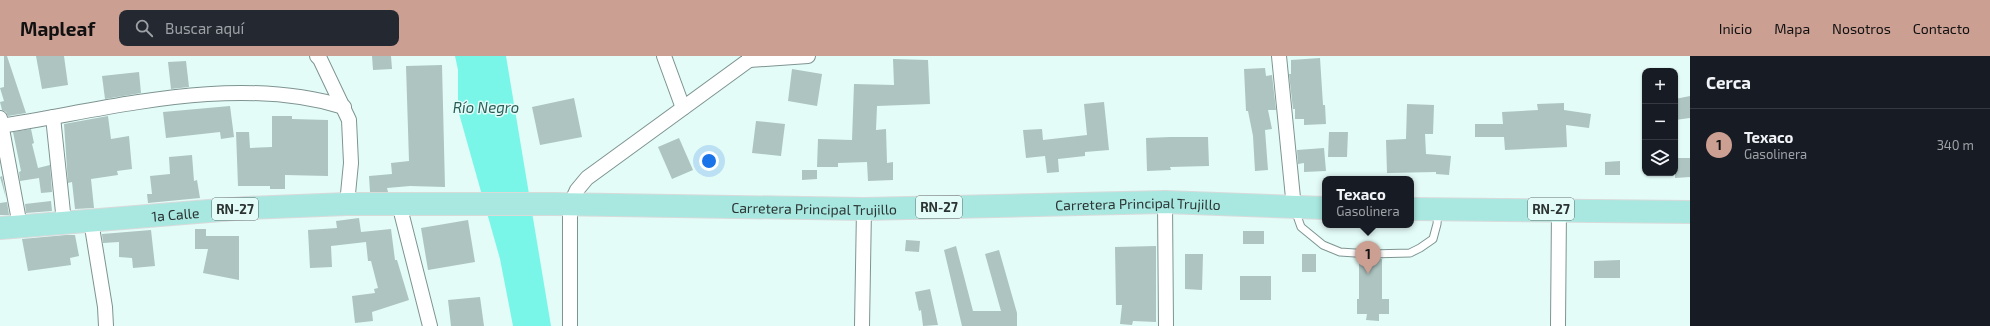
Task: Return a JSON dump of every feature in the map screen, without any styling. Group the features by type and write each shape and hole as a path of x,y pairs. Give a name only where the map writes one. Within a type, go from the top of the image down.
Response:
{"main road":[{"name":"Carretera Principal Trujillo","path":"471,204 864,209 1165,202 1322,208"},
{"name":"1a Calle","path":"10,227 246,208 347,204 471,204"},
{"name":"RN-27","path":"1414,209 1559,209 1690,212"}],"street":[{"path":"317,56 320,59 349,120 351,163 347,204"},
{"path":"664,56 683,108"},
{"path":"570,326 562,205 587,178 749,58 808,56"},
{"path":"1279,56 1294,208"},
{"path":"10,227 1,123 53,117 107,106 176,97 248,93 321,100 344,107"},
{"path":"53,117 64,222"},
{"path":"1165,202 1166,326"},
{"path":"399,204 430,326"},
{"path":"862,326 864,209"},
{"path":"1558,326 1559,209"},
{"path":"91,221 105,307 106,326"}],"lane":[{"path":"1294,208 1301,227 1323,245 1340,252 1370,254 1410,253 1420,248 1432,239 1438,224 1439,209"}],"water":[{"name":"Río Negro","path":"455,56 506,56 551,326 513,326 500,259 458,110 458,70"}],"building":[{"path":"4,56 7,56 26,113 8,116 6,112 2,110 0,102 4,101 0,88 4,87"},
{"path":"36,56 64,56 68,85 42,89"},
{"path":"372,56 391,56 392,69 373,70"},
{"path":"1320,58 1323,105 1325,105 1326,124 1304,125 1304,119 1295,119 1295,109 1293,109 1289,74 1291,74 1291,60"},
{"path":"893,59 928,60 930,104 877,106 876,130 886,129 887,163 893,162 893,180 868,181 867,162 838,163 838,167 817,167 818,139 852,140 854,84 894,85"},
{"path":"186,61 189,87 171,89 168,62"},
{"path":"442,65 445,187 410,186 387,188 388,192 370,192 369,176 392,174 391,163 409,161 406,66"},
{"path":"1265,68 1266,76 1272,75 1276,110 1268,110 1272,129 1265,130 1268,170 1255,171 1253,136 1248,111 1246,111 1244,69"},
{"path":"792,69 822,74 817,106 788,101"},
{"path":"139,72 141,93 105,99 102,76"},
{"path":"1690,96 1690,118 1678,120 1678,98"},
{"path":"574,98 582,137 540,145 532,107"},
{"path":"1104,102 1109,150 1085,152 1085,156 1058,159 1059,172 1047,173 1045,156 1026,158 1023,130 1042,129 1043,140 1087,135 1084,104"},
{"path":"1564,103 1564,110 1591,114 1589,128 1566,125 1567,147 1505,150 1504,137 1475,137 1475,124 1503,124 1502,112 1538,110 1537,104"},
{"path":"1407,104 1434,105 1433,134 1425,134 1426,154 1451,156 1449,175 1436,174 1436,172 1387,173 1386,140 1406,139"},
{"path":"230,106 234,137 221,139 220,132 166,138 163,112"},
{"path":"108,116 111,139 129,136 132,169 117,171 118,175 91,179 94,208 75,209 72,182 68,183 64,124"},
{"path":"272,116 292,116 292,119 328,120 328,176 285,175 285,189 270,189 270,186 238,186 236,132 249,132 250,148 272,147"},
{"path":"756,121 785,124 781,156 752,153"},
{"path":"31,129 34,143 32,144 38,168 50,165 52,192 41,193 39,178 20,181 19,172 21,171 13,132"},
{"path":"1329,132 1348,132 1347,157 1328,157"},
{"path":"1208,137 1209,166 1170,167 1171,170 1147,171 1146,138"},
{"path":"679,138 693,170 672,179 658,147"},
{"path":"1324,148 1326,171 1304,172 1304,163 1298,164 1297,150"},
{"path":"192,155 194,181 197,180 200,198 148,203 147,194 152,194 150,176 170,174 169,157"},
{"path":"1678,158 1690,158 1690,177 1675,178 1675,176 1678,176"},
{"path":"1620,161 1620,175 1605,175 1605,162"},
{"path":"802,170 817,170 817,179 802,180"},
{"path":"2,176 6,198 0,177"},
{"path":"51,201 52,211 26,213 25,204"},
{"path":"7,202 9,215 0,215 0,203"},
{"path":"359,218 361,232 391,229 395,260 397,260 409,300 372,312 373,321 355,323 352,296 375,293 374,289 378,288 371,261 368,261 366,242 331,246 332,267 310,268 308,230 337,228 336,221"},
{"path":"468,220 475,262 428,270 421,228"},
{"path":"195,229 206,229 206,236 239,236 239,280 203,273 208,249 195,249"},
{"path":"151,230 155,266 133,268 132,258 119,257 119,242 103,243 102,234"},
{"path":"1243,231 1264,231 1264,244 1243,244"},
{"path":"75,235 79,256 70,258 71,265 28,271 22,239"},
{"path":"906,240 920,241 919,252 905,251"},
{"path":"956,246 973,311 1001,311 985,254 999,250 1017,313 1017,326 962,326 944,250"},
{"path":"1156,246 1156,322 1133,321 1132,325 1120,324 1122,305 1116,305 1115,247"},
{"path":"1185,254 1203,254 1202,290 1185,289"},
{"path":"1302,254 1316,254 1316,272 1302,272"},
{"path":"1359,258 1382,259 1382,299 1389,299 1389,314 1379,314 1379,321 1366,320 1367,314 1357,314 1357,299 1359,299"},
{"path":"1620,260 1620,278 1594,278 1594,261"},
{"path":"1240,276 1271,276 1271,300 1240,300"},
{"path":"930,289 938,325 923,326 921,310 919,311 915,292"},
{"path":"480,297 484,326 451,326 448,300"}],"place":[{"name":"Texaco","path":"1368,274"}]}
